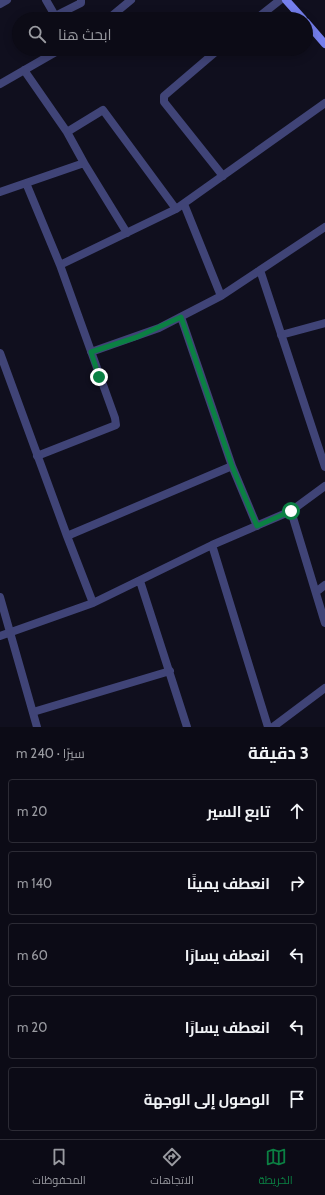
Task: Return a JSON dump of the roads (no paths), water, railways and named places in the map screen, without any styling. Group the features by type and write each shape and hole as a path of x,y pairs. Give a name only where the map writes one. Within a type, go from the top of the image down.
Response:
{"street":[{"path":"0,4 7,0"},
{"path":"46,0 53,12"},
{"path":"65,12 81,3 81,0"},
{"path":"116,12 131,0"},
{"path":"265,12 280,0"},
{"path":"286,0 297,12"},
{"path":"313,30 325,44"},
{"path":"0,84 49,56"},
{"path":"211,56 164,96 164,102 223,176"},
{"path":"24,70 67,132 84,164 127,233"},
{"path":"60,265 176,209 325,104"},
{"path":"67,132 103,110 176,209"},
{"path":"0,192 84,164"},
{"path":"26,183 60,265 115,418 116,425 37,456"},
{"path":"184,204 222,296"},
{"path":"91,352 137,337 222,296 325,228"},
{"path":"260,270 325,467"},
{"path":"181,317 232,466 257,526"},
{"path":"281,335 325,323"},
{"path":"0,353 37,456 93,603"},
{"path":"67,536 232,466"},
{"path":"0,636 93,603 212,545 291,511 325,486"},
{"path":"291,511 325,623"},
{"path":"212,545 268,727"},
{"path":"140,581 187,727"},
{"path":"316,592 325,585"},
{"path":"0,597 37,727"},
{"path":"33,712 170,671"},
{"path":"273,727 325,688"}]}
